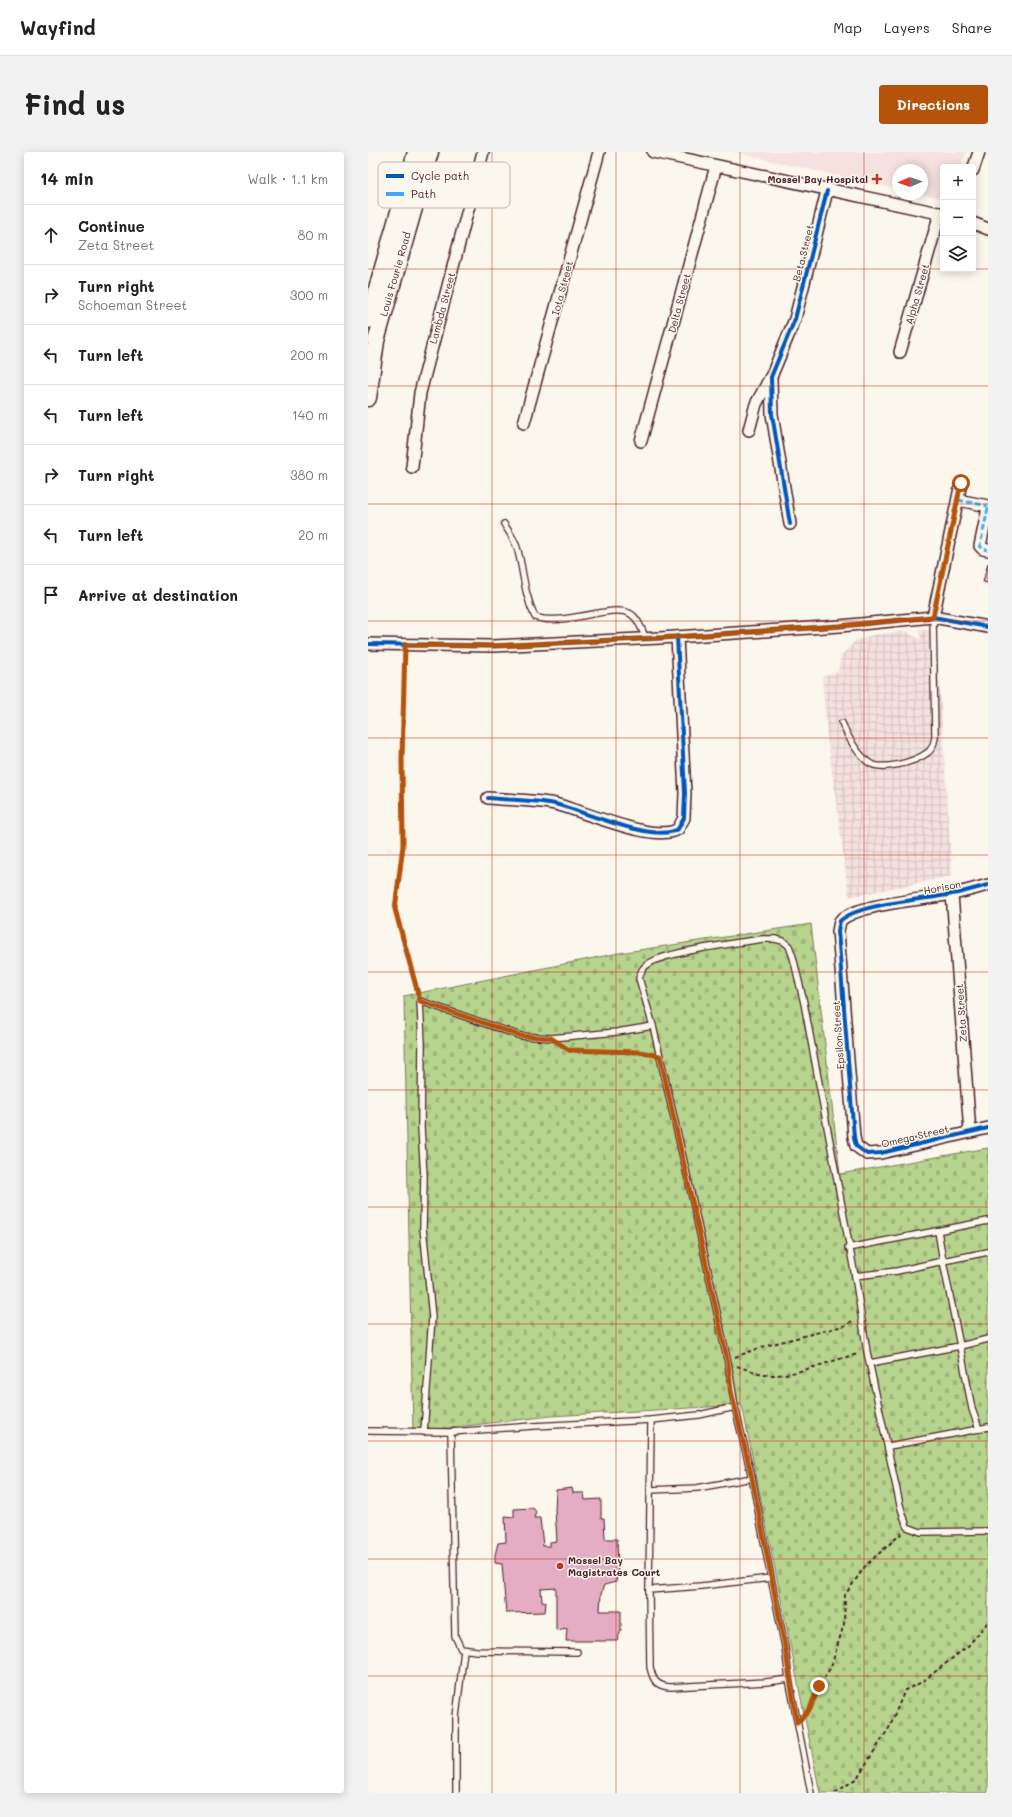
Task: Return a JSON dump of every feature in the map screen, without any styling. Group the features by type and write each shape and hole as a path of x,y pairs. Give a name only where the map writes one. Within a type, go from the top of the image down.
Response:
{"main road":[{"name":"Louis Fourie Road","path":"413,162 416,152"},
{"name":"Louis Fourie Road","path":"427,162 430,152"},
{"name":"Louis Fourie Road","path":"368,320 400,208"},
{"name":"Louis Fourie Road","path":"368,398 376,341 414,208"}],"street":[{"name":"Lambda Street","path":"480,162 483,152"},
{"name":"Iota Street","path":"524,423 599,152"},
{"path":"653,152 688,156 716,166 940,214"},
{"path":"975,164 980,152"},
{"name":"Delta Street","path":"641,441 716,166"},
{"name":"Beta Street","path":"750,430 756,404 770,377 795,319 827,190"},
{"name":"Lambda Street","path":"412,467 420,394 468,208"},
{"name":"Alpha Street","path":"900,352 940,221"},
{"path":"976,224 988,228"},
{"path":"770,377 772,414 790,524"},
{"path":"933,617 961,483"},
{"path":"958,500 988,507 980,546 983,549 988,550"},
{"path":"368,644 493,646 677,637 840,626 933,617 988,627"},
{"path":"488,798 555,804 642,830 662,832 678,829 684,818 685,793 677,637"},
{"name":"Horison","path":"838,931 840,921 852,913 869,908 952,894 988,885"},
{"name":"Zeta Street","path":"952,894 970,1132"},
{"name":"Epsilon Street","path":"838,931 854,1137"},
{"name":"Omega Street","path":"854,1137 856,1146 867,1154 881,1153 988,1128"}],"lane":[{"path":"504,524 513,538 518,551 526,594 535,617 541,619 570,619 620,610 630,613 636,618 646,638"},
{"path":"842,724 851,743 869,763 886,767 913,761 928,753 934,745 936,737 933,617"},
{"path":"811,1793 789,1680 785,1647 770,1578 752,1478 735,1407 728,1363 660,1056 640,978 641,971 648,964 666,956 762,939 775,939 783,941 789,946 804,1004 848,1248 855,1276 867,1352 889,1446 900,1505 907,1527 921,1532 988,1531"},
{"path":"424,1432 432,1317 423,1228 424,1176 421,1128 422,1044 420,1001 521,1036 551,1038 617,1032 653,1026"},
{"path":"848,1248 988,1221"},
{"path":"938,1231 972,1409 979,1429"},
{"path":"855,1276 897,1271 988,1252"},
{"path":"870,1363 960,1346 988,1339"},
{"path":"368,1431 451,1432 651,1420 699,1416 735,1407"},
{"path":"651,1420 649,1590 650,1667 653,1678 656,1683 670,1687 789,1680"},
{"path":"889,1446 988,1427"},
{"path":"451,1432 455,1636 458,1644 464,1650 577,1652"},
{"path":"650,1490 697,1488 752,1478"},
{"path":"649,1590 702,1586 770,1578"},
{"path":"456,1793 456,1717 464,1650"}],"path":[{"path":"405,645 402,759 403,846 395,909 420,1001"},
{"path":"551,1038 569,1050 639,1052 660,1056"},
{"path":"860,1314 847,1325 765,1346 737,1355 728,1363 751,1371 774,1375 867,1352"},
{"path":"797,1723 810,1709 819,1686 831,1667 844,1624 845,1595 866,1565 907,1527"},
{"path":"835,1793 857,1778 889,1728 905,1690 922,1682 968,1646 988,1622"}],"shaded area":[{"name":"Mossel Bay Hospital","path":"733,152 966,152 961,164 940,164 940,198 928,195 928,164 892,164 892,188"},
{"path":"918,629 936,631 952,876 849,897 827,735 822,677 838,672 841,656 856,640 873,635 906,631 917,638 921,638"}],"green space":[{"path":"811,924 840,1174 988,1148 988,1793 820,1793 742,1405 551,1416 413,1432 404,996 619,953"}],"building":[{"path":"988,563 988,583 983,582"},
{"name":"Mossel Bay Magistrates Court","path":"572,1488 573,1493 584,1493 585,1500 601,1499 601,1518 604,1518 605,1539 617,1539 618,1567 616,1582 604,1585 601,1594 600,1611 621,1611 621,1630 617,1641 566,1641 567,1628 556,1630 556,1588 541,1589 542,1601 546,1602 545,1612 506,1613 502,1564 495,1563 498,1543 506,1542 505,1516 514,1517 514,1509 533,1508 536,1512 534,1518 540,1518 543,1546 550,1546 550,1542 557,1541 555,1510 556,1490"}],"marked path":[{"path":"958,500 988,506"},
{"path":"988,508 980,546 983,549 988,550"}],"cycle path":[{"path":"790,524 772,414 771,377 795,319 827,191"},
{"path":"368,644 493,646 660,638 840,626 933,617 988,627"},
{"path":"488,798 555,804 618,824 653,832 667,832 678,829 684,818 685,793 677,637"},
{"path":"988,885 956,893 876,906 861,910 840,921 838,931 854,1137 856,1146 867,1154 881,1153 988,1128"}],"place":[{"name":"Mossel Bay Hospital","path":"877,179"},
{"name":"Mossel Bay Magistrates Court","path":"560,1566"}],"route":[{"path":"819,1686 810,1709 797,1723 785,1647 770,1578 752,1478 740,1421 731,1391 728,1363 660,1056 639,1052 569,1050 551,1038 521,1036 420,1001 395,909 403,846 402,759 405,645 493,646 660,638 840,626 933,617 961,483"}]}
